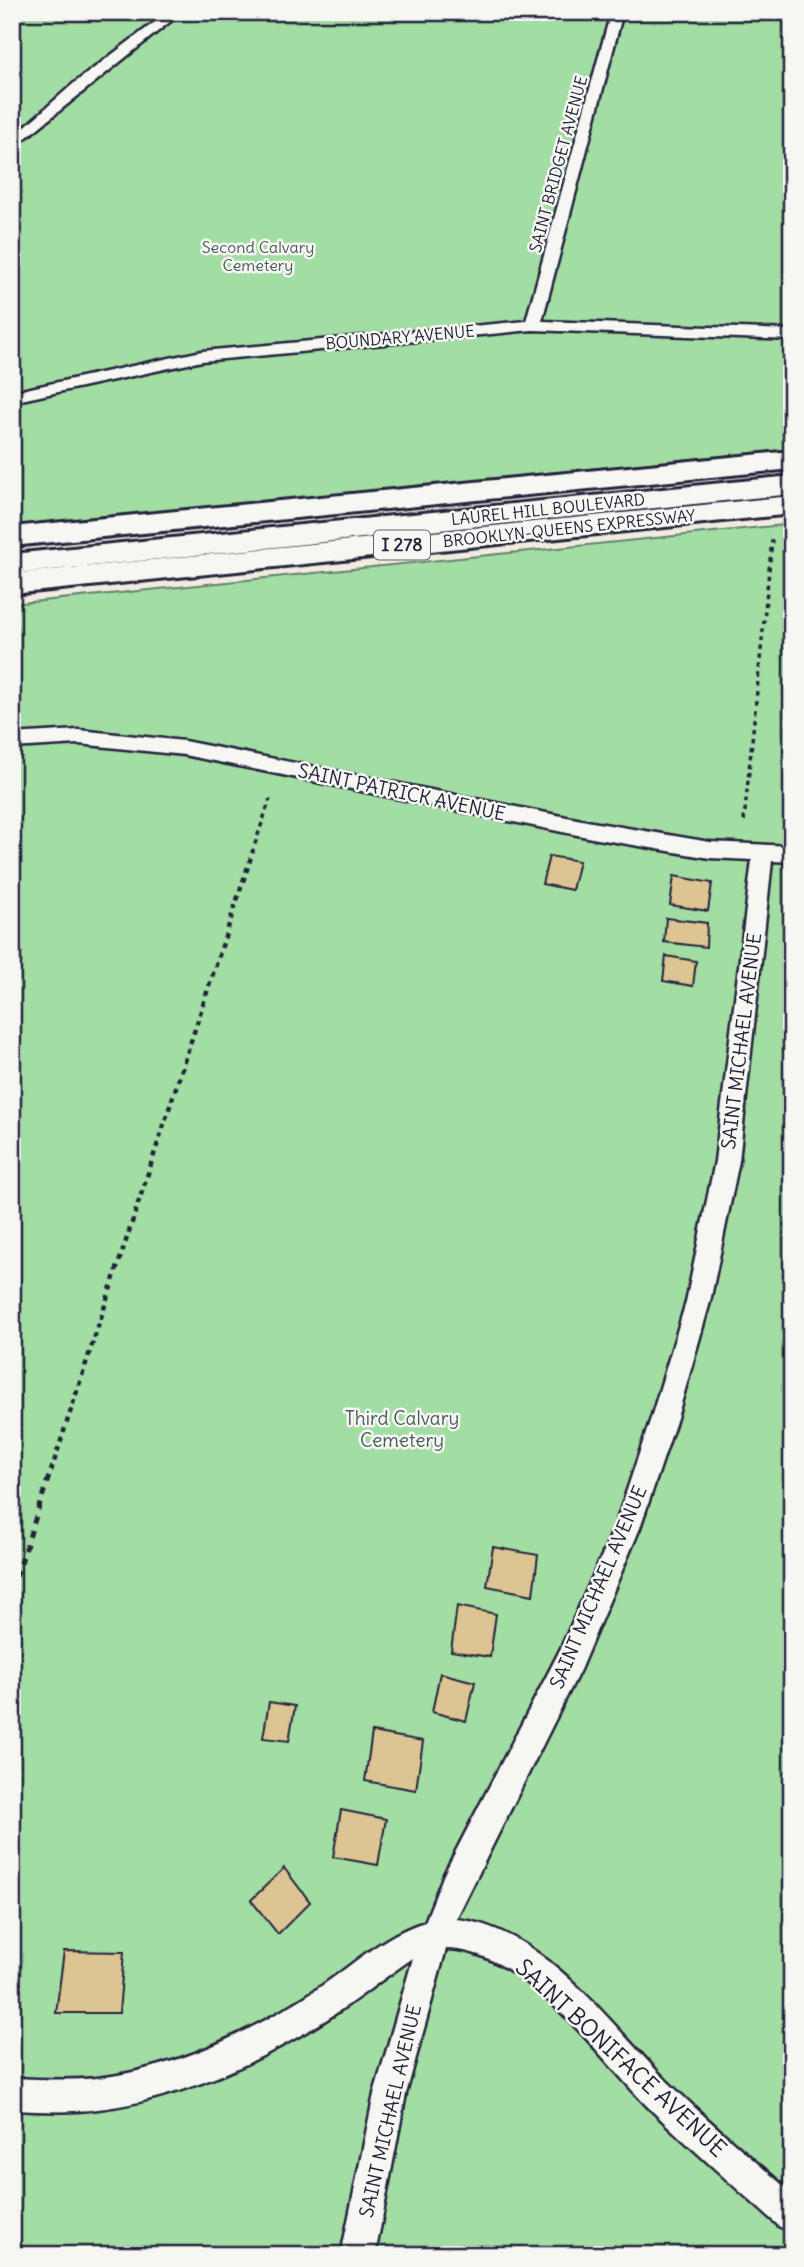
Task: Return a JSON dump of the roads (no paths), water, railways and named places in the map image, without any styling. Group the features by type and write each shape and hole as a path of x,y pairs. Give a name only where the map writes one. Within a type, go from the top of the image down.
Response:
{"main road":[{"path":"12,537 792,460"},
{"name":"LAUREL HILL BOULEVARD","path":"12,564 792,485"},
{"name":"BROOKLYN-QUEENS EXPRESSWAY","path":"12,584 792,505"}],"lane":[{"path":"12,145 78,87 176,12"},
{"name":"SAINT BRIDGET AVENUE","path":"533,325 617,12"},
{"name":"BOUNDARY AVENUE","path":"12,397 202,356 533,325 792,335"},
{"name":"SAINT PATRICK AVENUE","path":"12,741 104,738 184,748 526,818 752,853 792,854"},
{"name":"SAINT MICHAEL AVENUE","path":"358,2255 390,2094 435,1933 455,1885 570,1660 627,1528 664,1418 698,1302 720,1202 752,853"},
{"name":"SAINT BONIFACE AVENUE","path":"12,2094 107,2092 154,2081 199,2066 296,2021 389,1954 414,1940 435,1933 477,1938 527,1964 727,2159 792,2215"}],"park label":[{"name":"Second Calvary Cemetery","path":"258,256"},
{"name":"Third Calvary Cemetery","path":"402,1429"}]}
